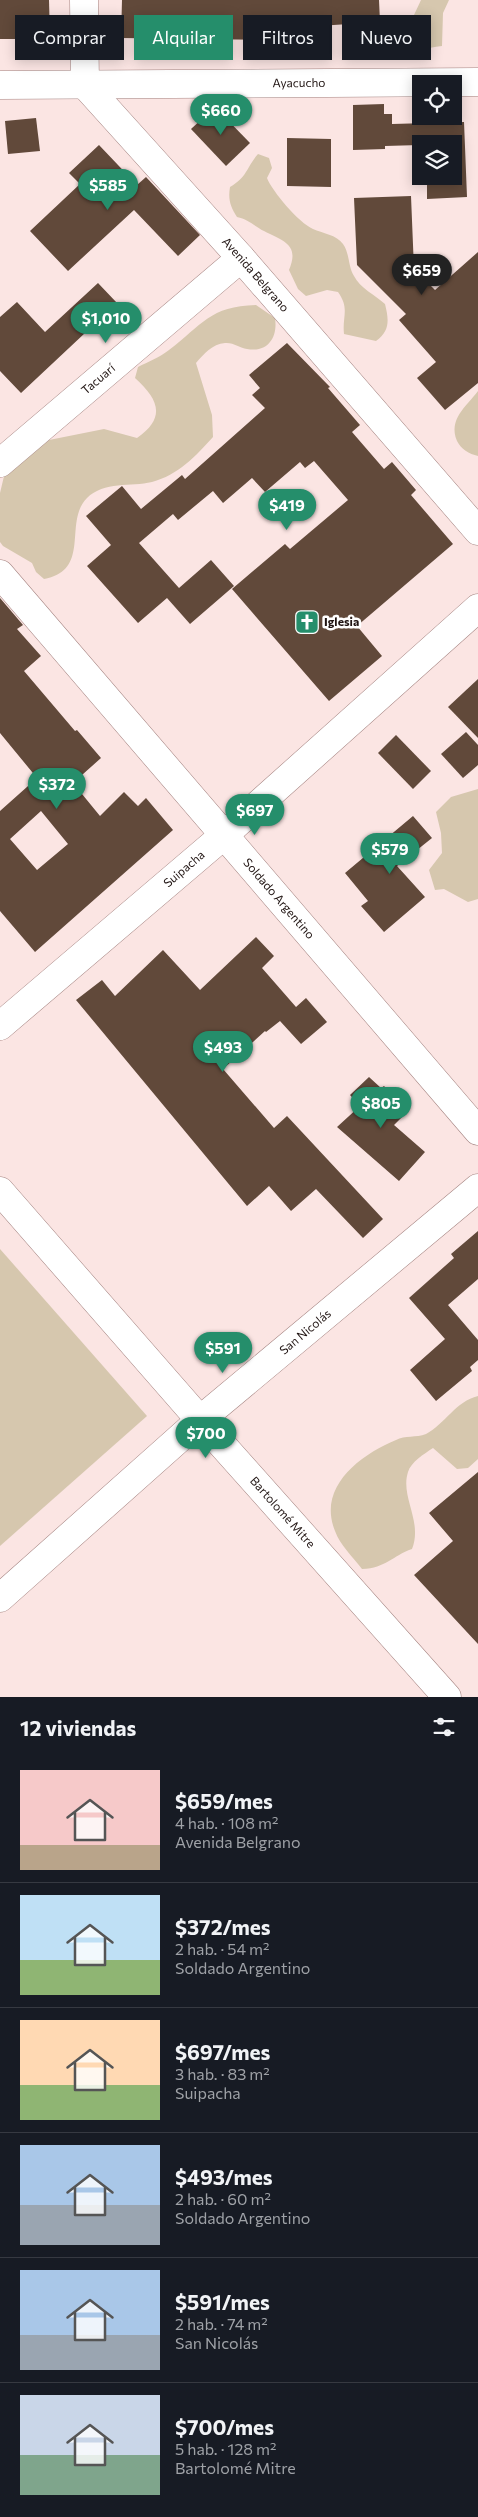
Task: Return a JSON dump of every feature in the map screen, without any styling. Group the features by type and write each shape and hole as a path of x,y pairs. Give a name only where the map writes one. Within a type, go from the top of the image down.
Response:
{"street":[{"path":"84,0 85,85"},
{"name":"Ayacucho","path":"0,85 478,82"},
{"name":"Avenida Belgrano","path":"85,85 240,258 478,531"},
{"name":"Tacuarí","path":"0,462 240,258"},
{"name":"Soldado Argentino","path":"0,574 478,1131"},
{"name":"Suipacha","path":"0,1026 223,836 478,608"},
{"name":"San Nicolás","path":"0,1598 200,1420 478,1188"},
{"name":"Bartolomé Mitre","path":"0,1191 200,1420 447,1697"}],"shaded area":[{"path":"421,0 449,0 443,13 442,46 431,47 431,15 414,15"},
{"path":"258,154 269,158 272,168 267,178 274,191 307,226 333,236 343,244 352,272 357,280 364,288 385,304 387,325 384,333 376,341 344,334 345,308 338,292 327,290 306,296 298,289 289,270 292,254 288,244 248,221 237,217 230,202 230,187 244,175"},
{"path":"256,305 275,318 275,331 266,346 254,350 231,343 220,344 209,350 196,363 212,415 213,437 193,458 178,470 161,479 101,489 87,498 80,508 72,556 68,566 59,574 44,579 36,572 32,563 3,546 0,542 0,493 5,472 49,440 104,429 137,438 153,423 156,415 154,401 135,378 138,367 165,353 208,318 217,313 240,306"},
{"path":"478,391 478,456 466,451 459,444 455,433 455,426 460,414"},
{"path":"478,789 478,899 468,902 444,889 435,890 429,870 442,853 441,833 436,812 451,797"},
{"path":"0,1249 147,1416 0,1546"},
{"path":"478,1396 478,1459 468,1468 457,1469 433,1448 415,1462 408,1472 406,1481 415,1529 412,1549 383,1564 362,1569 337,1536 331,1515 332,1500 337,1487 345,1475 356,1464 382,1446 399,1438 418,1436 433,1430 463,1403"}],"building":[{"path":"0,0 49,0 49,15 15,15 15,39 0,39"},
{"path":"122,0 379,0 380,15 342,15 342,24 332,25 332,15 243,15 243,40 233,40 233,15 134,15 134,38 124,38 124,15 122,15"},
{"path":"384,104 384,114 392,114 392,124 462,125 462,122 464,122 467,197 427,199 427,185 462,185 462,135 412,135 412,145 385,146 385,149 353,150 353,105"},
{"path":"215,107 250,143 226,166 191,129"},
{"path":"36,118 40,151 8,154 5,121"},
{"path":"287,138 331,139 331,187 287,186"},
{"path":"99,145 137,185 146,177 200,235 178,256 134,210 68,271 30,231 80,184 69,173"},
{"path":"411,196 414,269 435,290 478,252 478,383 445,410 417,378 436,362 399,320 406,314 357,265 354,198"},
{"path":"98,283 117,303 21,393 0,371 0,317 17,302 45,332"},
{"path":"287,343 330,387 328,388 360,425 352,432 384,469 392,462 416,490 411,495 453,544 357,626 382,656 329,701 232,589 285,544 290,549 348,500 314,461 305,468 300,462 265,492 252,478 223,503 213,491 178,520 173,514 139,543 179,588 211,560 234,586 190,624 167,598 138,623 87,566 111,545 86,516 122,486 141,509 182,475 185,479 265,408 252,395 260,388 249,375"},
{"path":"0,598 23,625 17,629 41,656 24,671 75,731 77,730 101,758 73,783 100,816 124,792 138,806 146,798 173,830 35,952 0,911 0,811 37,778 0,733","holes":["41,811 68,844 37,870 10,839"]},
{"path":"478,679 478,738 448,707"},
{"path":"466,732 478,745 478,765 463,778 441,754"},
{"path":"396,735 431,771 413,789 378,753"},
{"path":"413,816 432,838 397,866 425,897 384,932 361,906 368,901 345,873"},
{"path":"256,937 274,956 262,968 296,1007 306,998 327,1022 301,1044 280,1021 265,1031 223,1069 274,1128 287,1116 383,1219 363,1238 316,1189 291,1211 269,1186 247,1206 76,1000 102,980 115,996 163,950 200,990"},
{"path":"369,1077 381,1088 384,1086 408,1111 394,1125 425,1152 399,1181 337,1127 360,1106 350,1095"},
{"path":"478,1231 478,1279 448,1305 478,1340 478,1360 470,1367 472,1371 436,1401 410,1370 445,1339 409,1298 454,1258 451,1254"},
{"path":"478,1472 478,1644 414,1575 453,1541 429,1513"}],"place":[{"name":"Iglesia","path":"307,622"}]}
